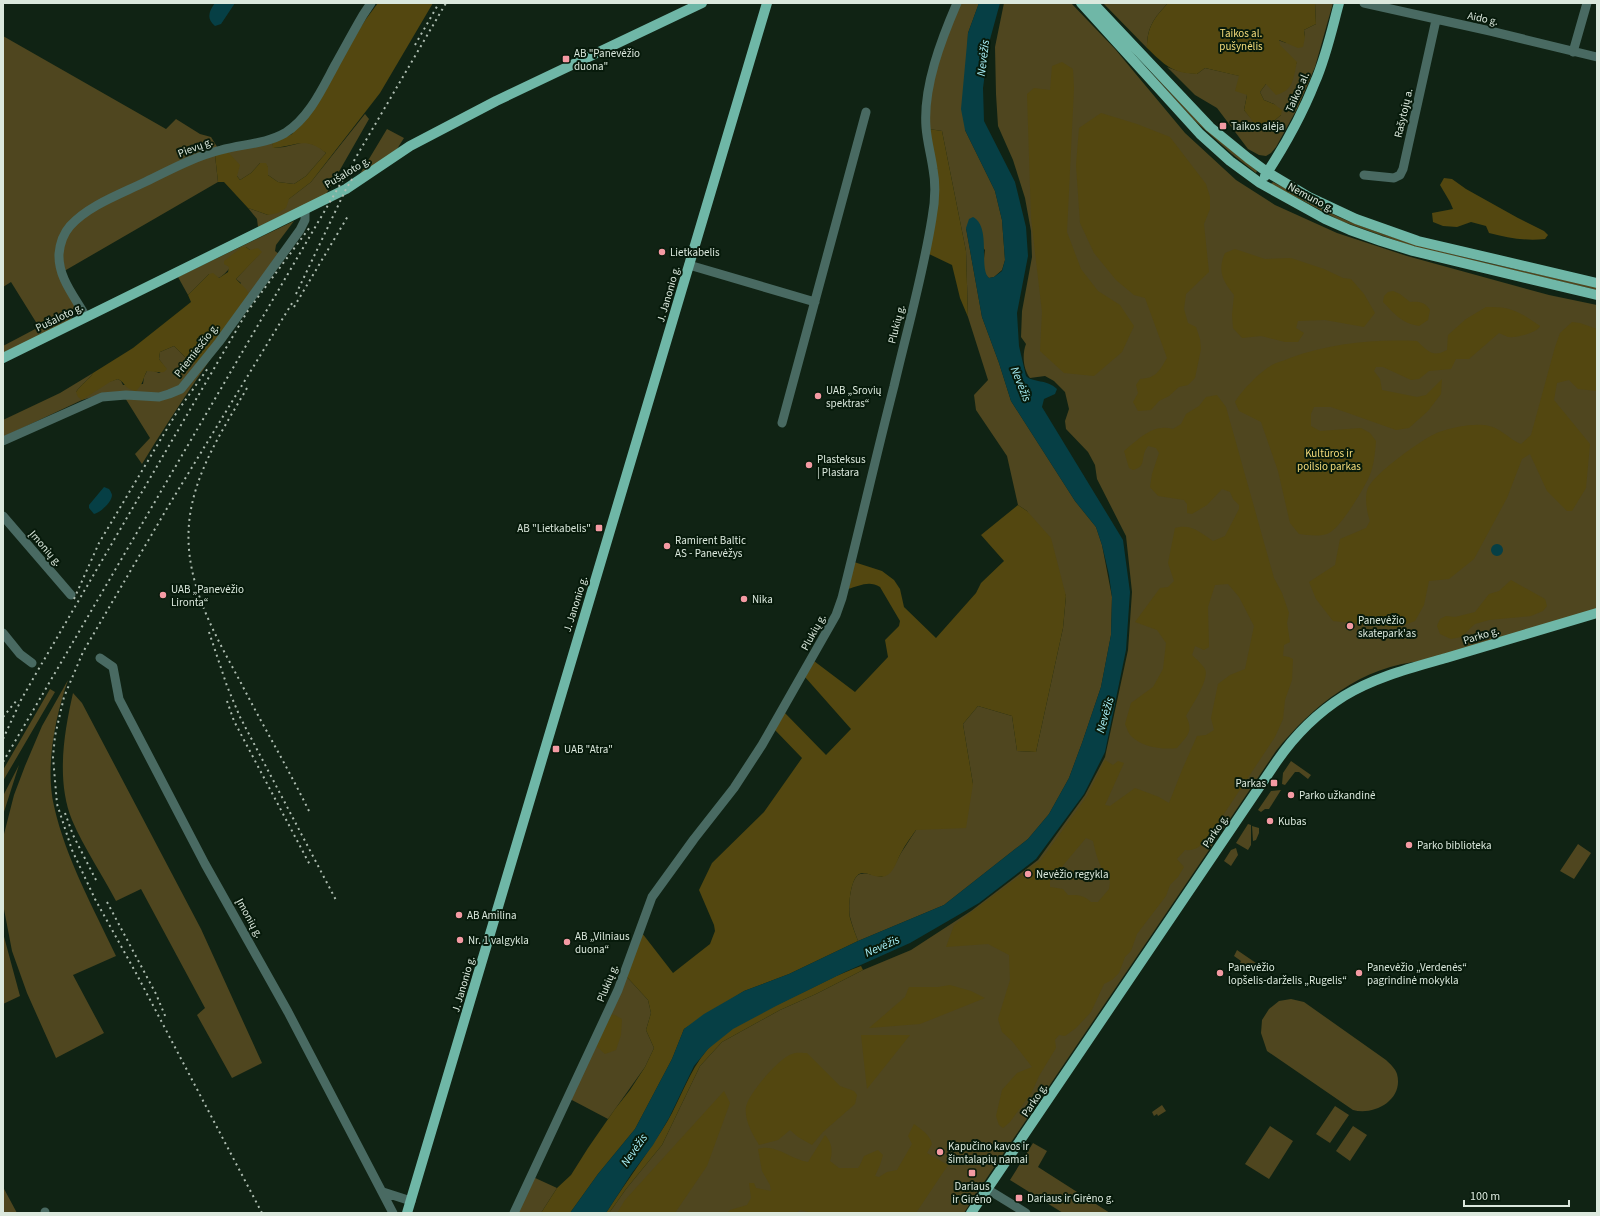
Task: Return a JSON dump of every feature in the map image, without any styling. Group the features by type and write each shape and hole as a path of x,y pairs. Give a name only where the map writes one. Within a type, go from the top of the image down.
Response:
{"main road":[{"name":"Pušaloto g.","path":"3,358 351,186 410,146 496,101 702,3"},
{"name":"J. Janonio g.","path":"407,1213 767,3"},
{"name":"Nemuno g.","path":"1081,3 1104,22 1210,127 1268,172 1314,199 1385,231 1418,241 1597,282"},
{"name":"Nemuno g.","path":"1093,3 1104,22 1200,134 1230,161 1260,184 1325,219 1381,241 1412,251 1597,295"},
{"name":"Taikos al.","path":"1260,184 1303,110 1316,82 1339,3"},
{"name":"Parko g.","path":"971,1213 1277,761 1295,738 1312,720 1345,696 1382,677 1597,613"}],"street":[{"name":"Pievų g.","path":"86,317 67,284 60,266 59,254 61,243 71,225 89,210 185,163 219,150 271,139 290,129 308,112 359,21 371,3"},
{"name":"Plukių g.","path":"514,1213 618,990 652,897 694,839 734,788 762,745 836,615 842,598 926,256 935,203 934,171 926,128 928,88 937,56 957,3"},
{"name":"Aido g.","path":"1364,3 1597,57"},
{"path":"1573,52 1587,3"},
{"name":"Rašytojų a.","path":"1364,175 1394,178 1400,174 1403,169 1436,20"},
{"path":"782,423 866,112"},
{"name":"Priemiesčio g.","path":"3,441 102,397 126,395 159,397 181,389 219,342 300,230 305,220 305,209"},
{"path":"689,265 815,302"},
{"name":"Įmonių g.","path":"3,516 71,595"},
{"path":"3,633 20,654 32,663"},
{"name":"Įmonių g.","path":"100,658 113,667 118,699 206,864 288,1012 393,1213"},
{"path":"987,1189 1026,1213"},
{"path":"383,1192 411,1201"}],"green space":[{"path":"378,3 433,3 380,93 311,182 289,199 286,208 278,213 268,215 248,208 224,182 218,182 215,155 227,151 240,165 237,176 240,180 251,173 260,163 266,163 268,167 268,175 278,182 294,184 306,176 326,153 319,148 306,143 273,148 272,143 292,134 366,19"},
{"path":"959,3 979,3 968,33 965,130 995,191 1002,220 1005,260 1002,270 994,277 989,278 984,269 985,250 966,228 982,317 1011,401 1075,501 1096,527 1102,545 1112,597 1111,635 1101,687 1082,743 1069,778 1049,814 1028,839 944,905 858,941 849,913 850,893 857,876 860,874 868,874 882,877 893,868 916,830 973,784 963,724 978,706 1012,716 1017,751 1036,752 1063,628 1066,596 1027,511 1018,505 1007,456 976,410 974,395 988,380 968,317 966,251 942,131 929,129 928,106 940,56"},
{"name":"Kultūros ir poilsio parkas","path":"1004,3 1071,3 1115,49 1185,133 1236,180 1275,205 1337,233 1407,256 1549,295 1597,305 1597,609 1423,661 1401,664 1380,670 1360,679 1340,691 1323,704 1290,734 1276,751 964,1213 609,1213 626,1189 662,1145 700,1066 722,1042 780,1010 816,994 863,970 911,950 971,911 1038,860 1085,795 1105,757 1128,650 1132,592 1126,536 1097,479 1095,465 1088,452 1066,429 1065,421 1069,409 1065,392 1054,381 1045,376 1030,378 1025,366 1024,357 1026,344 1021,337 1022,311 1032,257 1031,231 1025,198 1013,160 998,126 995,47"},
{"path":"1103,3 1168,3 1152,23 1148,34 1147,48"},
{"name":"Taikos al. pušynėlis","path":"1168,3 1315,3 1316,24 1304,30 1305,37 1303,47 1298,48 1279,40 1280,45 1297,62 1290,87 1282,93 1276,95 1266,84 1260,92 1264,100 1274,104 1282,110 1281,115 1274,121 1270,129 1266,132 1258,128 1244,110 1247,95 1235,91 1239,76 1205,68 1197,74 1174,70 1147,48 1148,34 1152,23"},
{"path":"1315,3 1333,3 1315,67 1298,107 1276,147 1266,156 1259,155 1248,149 1217,108 1195,95 1167,67 1182,72 1197,74 1205,68 1240,76 1247,95 1244,110 1251,118 1270,129 1274,121 1281,115 1274,104 1264,100 1260,92 1266,84 1297,63 1279,45 1278,40 1286,43 1305,37 1304,30 1316,24"},
{"path":"3,36 166,129 176,119 200,134 211,137 219,150 215,155 218,182 66,270 58,270 76,308 70,321 3,353 3,346 39,327 11,282 3,287"},
{"path":"1062,62 1073,69 1074,88 1067,232 1081,269 1098,291 1120,305 1134,326 1122,352 1094,376 1064,373 1040,351 1042,312 1031,218 1027,94 1034,88 1050,90 1052,66"},
{"path":"1144,65 1195,118 1257,171 1256,173 1195,121"},
{"path":"1101,113 1137,124 1170,137 1206,184 1210,197 1210,209 1204,224 1209,272 1186,294 1184,309 1188,323 1196,327 1200,339 1201,349 1195,378 1188,385 1179,387 1169,396 1159,401 1151,410 1138,411 1133,402 1138,393 1136,385 1140,379 1150,377 1157,373 1167,358 1145,298 1134,295 1116,280 1094,253 1080,223 1076,165 1079,128"},
{"path":"365,114 369,119 325,196 258,227 257,219 248,208 268,215 311,182"},
{"path":"387,129 404,138 397,149 357,179"},
{"path":"929,129 942,131 966,251 968,317 960,298 952,265 929,254 936,201"},
{"path":"305,142 318,146 326,153 306,176 294,184 278,182 268,175 268,167 260,163 251,173 240,180 227,151 272,143 274,148"},
{"path":"1444,178 1452,179 1466,189 1544,231 1548,235 1545,239 1517,239 1489,233 1486,226 1471,222 1457,227 1443,226 1433,222 1432,213 1453,209 1440,185"},
{"path":"1273,182 1338,217 1378,232 1471,259 1597,287 1597,290 1417,248 1341,221 1271,184"},
{"path":"294,221 276,245 275,251 283,257 228,333 142,464 135,454 150,438 122,393 99,395 82,400 3,437 3,420 60,393 93,373 76,392 118,379 123,385 143,384 147,371 159,373 166,369 159,359 160,352 174,346 185,357 241,283 236,279 261,252 250,250 246,247 223,275 219,278 209,274 188,295 178,277"},
{"path":"242,247 246,247 250,250 258,248 262,252 236,279 246,289 250,296 198,364 185,357 174,346 160,352 159,359 167,369 164,372 147,371 142,384 136,391 129,389 118,379 110,382 82,400 78,397 76,392 93,373 133,348 191,302 188,295 209,274 213,273 219,278 228,272 229,267 224,264 224,261"},
{"path":"1235,249 1265,259 1291,258 1324,269 1343,278 1351,279 1364,294 1375,313 1364,327 1325,320 1298,321 1296,328 1304,333 1298,342 1285,342 1261,336 1242,338 1233,328 1232,315 1234,295 1224,280 1221,271 1221,265 1225,253"},
{"path":"1393,291 1400,294 1410,302 1419,302 1426,305 1430,310 1428,320 1419,326 1413,325 1407,323 1395,314 1383,302 1384,296 1388,292"},
{"path":"1486,307 1495,307 1515,311 1540,326 1531,333 1516,337 1508,337 1499,333 1469,359 1456,359 1451,369 1429,371 1419,379 1411,380 1383,367 1376,367 1374,371 1380,379 1382,390 1417,397 1426,395 1442,379 1441,394 1428,411 1409,428 1396,430 1331,407 1314,407 1311,414 1311,426 1320,431 1361,428 1370,433 1376,441 1375,455 1366,483 1337,527 1325,535 1316,536 1299,534 1290,523 1278,471 1261,422 1239,411 1235,402 1242,392 1267,368 1274,364 1321,349 1353,343 1417,341 1430,352 1442,352 1447,350 1448,335 1466,319"},
{"path":"1572,322 1597,329 1597,391 1578,389 1569,380 1557,383 1554,400 1590,444 1586,488 1572,511 1567,511 1547,491 1530,454 1522,459 1507,498 1474,559 1449,579 1429,581 1424,605 1415,621 1396,628 1333,621 1316,599 1309,582 1335,565 1340,539 1366,528 1370,521 1366,496 1368,488 1372,482 1389,465 1411,448 1439,432 1450,429 1473,425 1490,426 1521,444 1531,435 1560,333"},
{"path":"1217,395 1226,407 1274,578 1282,593 1289,613 1287,623 1290,642 1284,645 1283,656 1293,659 1292,680 1285,700 1283,719 1275,737 1208,838 1198,847 1192,850 1185,850 1177,859 1184,867 1178,877 1170,885 1166,896 1137,934 1131,951 1125,957 1119,973 1112,980 1104,984 1091,1012 1076,1028 1065,1036 1059,1035 1055,1040 1056,1048 1039,1076 1032,1092 1010,1122 1003,1128 999,1125 996,1116 1002,1090 1017,1073 1032,1067 1012,1041 1002,1032 998,1019 1010,980 1009,955 988,944 946,947 954,925 1041,860 1087,796 1105,760 1113,765 1118,761 1124,763 1105,805 1110,806 1135,788 1159,797 1169,803 1197,736 1206,735 1214,730 1211,718 1218,684 1230,675 1245,669 1254,626 1239,597 1228,584 1215,585 1208,607 1209,647 1204,650 1195,646 1192,655 1204,667 1206,674 1203,686 1186,716 1189,726 1188,734 1177,748 1165,749 1152,747 1141,743 1129,733 1125,724 1131,703 1153,687 1163,669 1166,643 1157,630 1135,622 1160,588 1168,587 1174,581 1168,563 1175,528 1191,528 1213,541 1225,536 1239,509 1239,505 1233,499 1230,492 1222,489 1207,505 1192,514 1187,513 1187,504 1184,500 1158,496 1150,487 1152,474 1159,453 1156,448 1148,446 1145,450 1142,464 1133,470 1129,468 1124,451 1141,437 1153,430 1159,428 1173,429 1181,424 1186,414 1199,406 1206,397","holes":["1086,838 1093,841 1099,862 1110,881 1109,889 1098,902 1091,902 1081,896 1068,895 1063,889 1050,887 1050,881"]},
{"path":"1018,505 1027,511 1051,538 1066,596 1063,628 1036,752 1017,751 1012,716 978,706 963,724 973,784 966,828 916,830 904,847 889,874 882,877 865,873 858,875 852,885 849,907 850,918 858,941 789,974 744,991 684,1029 672,1059 635,1129 598,1174 570,1213 541,1213 557,1188 571,1175 615,1109 630,1090 645,1067 654,1048 646,1030 651,1013 648,1000 626,976 642,933 673,973 710,944 715,931 714,925 699,890 712,863 764,812 802,758 774,729 784,712 826,755 851,729 805,677 814,661 855,692 888,657 885,640 899,626 900,621 880,587 868,584 848,589 854,562 882,571 894,580 900,589 904,607 936,638 976,593 981,583 1004,561 981,535"},
{"path":"1511,580 1545,599 1547,606 1543,611 1531,616 1489,620 1475,624 1461,637 1451,639 1440,634 1437,626 1440,619 1446,616 1455,617 1475,612 1489,594 1499,591"},
{"path":"68,680 55,726 51,759 51,791 59,826 73,864 116,956 73,975 104,1033 56,1058 27,993 12,951 3,904 3,838 14,795 25,766 42,726"},
{"path":"50,689 55,692 3,781 3,770"},
{"path":"73,693 82,703 201,929 262,1063 232,1078 197,1015 205,1008 141,889 116,901 82,841 72,820 64,789 63,756"},
{"path":"1291,761 1311,775 1308,779 1299,772 1295,772 1285,785 1282,784 1283,773"},
{"path":"19,765 3,815 3,796"},
{"path":"1281,790 1269,809 1265,809 1261,812 1258,810 1271,791"},
{"path":"1248,824 1251,825 1251,845 1248,850 1236,843"},
{"path":"1252,826 1259,828 1259,833 1256,840 1253,841"},
{"path":"1578,844 1591,853 1574,879 1560,871"},
{"path":"1236,848 1238,855 1231,866 1224,861 1231,850"},
{"path":"3,933 20,996 3,1004"},
{"path":"1237,950 1256,963 1250,972 1239,965 1241,961 1234,956"},
{"path":"861,966 863,970 816,994 780,1010 722,1042 700,1066 662,1145 626,1189 609,1213 606,1213 667,1122 695,1067 707,1050 716,1041 737,1026 760,1013 836,976"},
{"path":"626,976 648,1000 651,1013 646,1030 654,1048 645,1067 608,1119 570,1099"},
{"path":"950,985 971,991 985,998 920,1024 869,1028 905,997 909,987 938,987"},
{"path":"1291,999 1304,1002 1386,1060 1394,1068 1397,1074 1398,1083 1392,1098 1386,1104 1370,1111 1353,1110 1267,1051 1261,1033 1262,1020 1269,1009 1279,1001"},
{"path":"609,1014 615,1015 622,1019 621,1035 616,1050 605,1054 595,1045"},
{"path":"861,1035 910,1035 867,1089"},
{"path":"794,1053 807,1053 840,1086 854,1091 857,1095 855,1104 823,1132 812,1145 798,1137 790,1130 778,1140 759,1145 746,1117 746,1107 748,1101 765,1077 786,1057"},
{"path":"724,1091 730,1103 707,1166 675,1213 617,1213 625,1200"},
{"path":"1162,1105 1166,1111 1158,1116 1157,1114 1154,1116 1152,1112"},
{"path":"1335,1106 1349,1115 1330,1143 1316,1134"},
{"path":"914,1124 925,1132 931,1141 932,1144 927,1153 948,1165 916,1213 812,1213 800,1210 796,1213 727,1213 730,1210 747,1205 751,1198 749,1183 754,1183 756,1188 771,1191 770,1185 762,1171 758,1149 770,1148 808,1162 825,1135 831,1147 830,1161 839,1168 858,1168 864,1156 878,1150 883,1155 875,1176 879,1177 887,1172 897,1170 912,1144 908,1136"},
{"path":"1270,1126 1293,1141 1269,1179 1245,1164"},
{"path":"1353,1126 1367,1135 1350,1161 1336,1151"},
{"path":"1033,1143 1047,1151 1038,1167 1110,1213 1063,1213 1010,1180"},
{"path":"533,1177 557,1188 541,1213 517,1213"},
{"path":"3,1187 17,1213 3,1213"}],"water":[{"path":"215,3 235,3 221,24 215,26 210,21 209,15"},
{"name":"Nevėžis","path":"979,3 1000,3 989,43 983,88 984,121 1015,182 1026,227 1028,256 1017,313 1019,346 1026,376 1032,380 1045,382 1057,389 1055,394 1044,399 1042,407 1123,540 1130,592 1126,650 1105,752 1084,794 1036,859 979,903 910,943 845,972 733,1029 708,1049 694,1066 669,1118 653,1145 632,1173 606,1213 570,1213 598,1174 635,1129 672,1059 684,1029 704,1014 744,991 789,974 858,941 944,905 1028,839 1049,814 1069,778 1101,687 1111,635 1112,597 1109,575 1102,545 1096,527 1075,501 1011,401 982,317 966,228 969,219 973,217 979,222 984,238 986,273 989,278 994,277 1002,271 1005,260 1002,220 995,191 965,130 961,109 968,33"},
{"path":"104,487 112,494 110,501 99,512 94,514 89,508 89,505"},
{"path":"1495,544 1499,544 1503,550 1499,556 1495,556 1491,552 1491,548"}],"railway":[{"path":"415,45 439,3"},
{"path":"3,762 446,3"},
{"path":"296,294 346,189 354,176"},
{"path":"294,307 348,216"},
{"path":"3,739 21,700 34,677 247,312 310,227"},
{"path":"262,1213 136,973 95,899 72,850 57,804 53,757 55,736 64,697 83,652 169,505 294,300"},
{"path":"74,599 99,543 177,412 208,368"},
{"path":"247,388 212,449 199,481 190,515 188,538 190,560 195,582 210,623 309,811"},
{"path":"209,632 227,686 240,717 337,902"},
{"path":"3,717 17,700"},
{"path":"227,701 234,721 310,865"},
{"path":"65,813 73,835 97,882"},
{"path":"107,902 156,994 166,1018"}],"place":[{"name":"AB \"Panevėžio duona\"","path":"566,59"},
{"name":"Taikos alėja","path":"1223,126"},
{"name":"Lietkabelis","path":"662,252"},
{"name":"UAB „Srovių spektras“","path":"818,396"},
{"name":"Plasteksus | Plastara","path":"809,465"},
{"name":"AB \"Lietkabelis\"","path":"599,528"},
{"name":"Ramirent Baltic AS - Panevėžys","path":"667,546"},
{"name":"UAB „Panevėžio Lironta“","path":"163,595"},
{"name":"Nika","path":"744,599"},
{"name":"Panevėžio skatepark'as","path":"1350,626"},
{"name":"UAB \"Atra\"","path":"556,749"},
{"name":"Parkas","path":"1274,783"},
{"name":"Parko užkandinė","path":"1291,795"},
{"name":"Kubas","path":"1270,821"},
{"name":"Parko biblioteka","path":"1409,845"},
{"name":"Nevėžio regykla","path":"1028,874"},
{"name":"AB Amilina","path":"459,915"},
{"name":"Nr. 1 valgykla","path":"460,940"},
{"name":"AB „Vilniaus duona“","path":"567,942"},
{"name":"Panevėžio lopšelis-darželis „Rugelis“","path":"1220,973"},
{"name":"Panevėžio „Verdenės“ pagrindinė mokykla","path":"1359,973"},
{"name":"Kapučino kavos ir šimtalapių namai","path":"940,1152"},
{"name":"Dariaus ir Girėno","path":"972,1173"},
{"name":"Dariaus ir Girėno g.","path":"1019,1198"}]}
